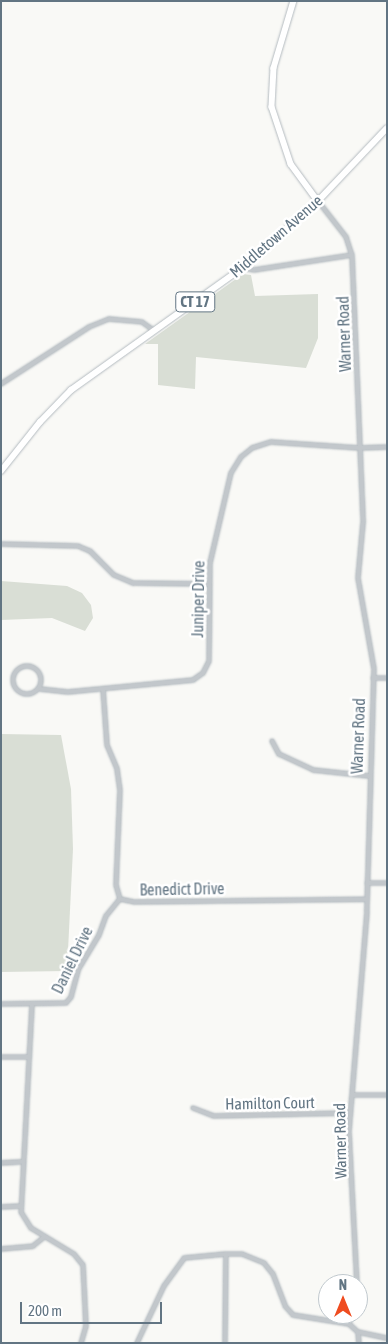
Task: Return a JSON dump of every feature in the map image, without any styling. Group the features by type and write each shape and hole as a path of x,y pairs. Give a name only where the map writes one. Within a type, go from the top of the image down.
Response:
{"main road":[{"name":"Middletown Avenue","path":"1,471 35,428 72,390 153,330 242,268 318,201 387,128"}],"street":[{"path":"294,1 274,68 272,107 291,164 318,201"},
{"name":"Warner Road","path":"318,201 346,237 352,255 363,523 358,578 373,678 367,899 350,1114 357,1274"},
{"path":"242,268 249,270 352,255"},
{"path":"1,384 90,327 109,319 142,322 153,330"},
{"name":"Juniper Drive","path":"40,689 42,679 34,668 24,666 14,674 13,683 21,693 34,693 40,689 54,692 182,684 200,676 209,661 208,584 211,555 231,473 246,452 272,442 360,448 387,447"},
{"path":"1,544 78,546 90,551 114,574 134,583 208,584"},
{"path":"373,678 387,678"},
{"name":"Benedict Drive","path":"103,689 107,745 117,769 120,790 116,885 120,899 134,902 367,899"},
{"path":"272,741 279,754 313,770 369,776"},
{"path":"367,883 387,883"},
{"name":"Daniel Drive","path":"1,1004 59,1006 69,1000 78,970 99,935 106,916 120,899"},
{"path":"32,1005 21,1206 27,1225 74,1254 83,1265 86,1326 81,1343"},
{"path":"1,1057 29,1057"},
{"path":"352,1096 387,1095"},
{"name":"Hamilton Court","path":"193,1108 214,1116 350,1114"},
{"path":"1,1163 23,1162"},
{"path":"1,1207 21,1206"},
{"path":"1,1248 34,1246 44,1237"},
{"path":"137,1343 164,1286 184,1258 226,1254 252,1256 264,1263 276,1281 285,1306 293,1315 318,1319"},
{"path":"225,1343 226,1254"},
{"path":"349,1324 358,1332 387,1338"},
{"path":"358,1332 358,1343"}],"shaded area":[{"path":"243,274 251,275 255,296 318,294 318,338 306,368 196,357 195,389 158,385 158,344 145,344"},
{"path":"1,581 67,586 82,593 91,605 93,618 85,631 52,618 1,620"},
{"path":"1,734 61,735 71,789 73,849 67,971 1,972"}]}
